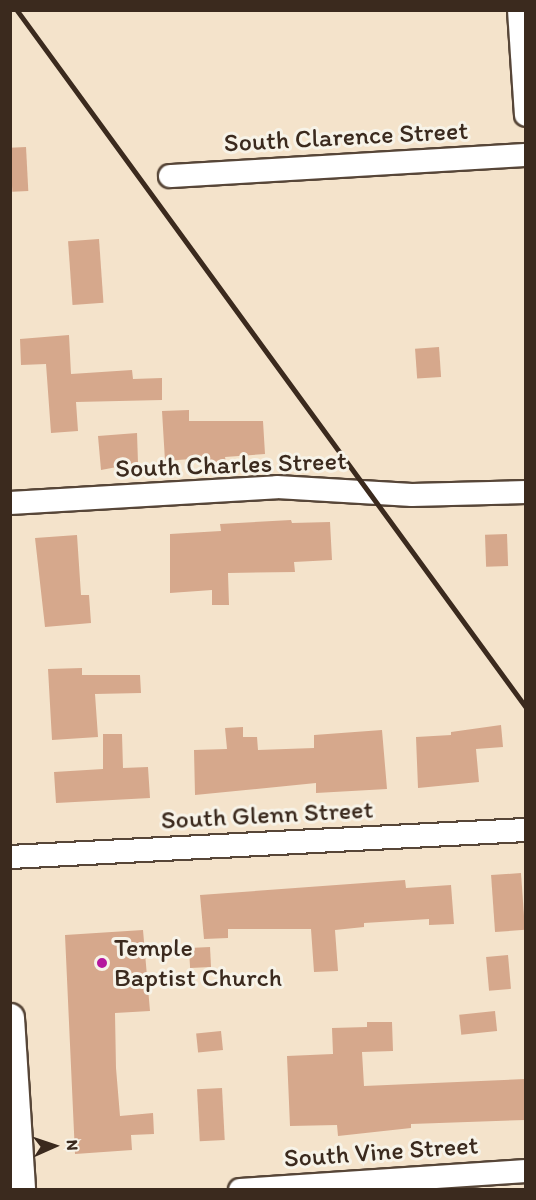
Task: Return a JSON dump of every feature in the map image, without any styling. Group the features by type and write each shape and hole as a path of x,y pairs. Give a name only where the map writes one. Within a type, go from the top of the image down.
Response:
{"street":[{"path":"519,10 525,115"},
{"name":"South Clarence Street","path":"170,176 525,155"},
{"name":"South Charles Street","path":"10,503 277,486 412,495 525,492"},
{"name":"South Glenn Street","path":"10,857 525,830"},
{"path":"10,1018 21,1190"},
{"name":"South Vine Street","path":"240,1190 525,1171"}],"building":[{"path":"26,147 28,191 12,192 10,148"},
{"path":"99,239 103,303 73,305 68,241"},
{"path":"69,335 71,374 132,370 133,379 162,378 162,400 76,402 78,431 51,433 46,364 21,365 20,339"},
{"path":"439,347 441,377 417,379 415,349"},
{"path":"189,410 189,421 263,421 265,454 225,457 226,462 205,463 204,458 165,461 162,411"},
{"path":"137,433 138,463 101,470 98,436"},
{"path":"291,520 292,523 330,522 332,560 294,562 295,572 228,573 229,605 212,605 212,590 170,593 170,534 221,531 220,524"},
{"path":"507,534 508,566 486,567 485,535"},
{"path":"77,535 81,595 89,595 91,623 45,627 35,538"},
{"path":"82,668 82,675 140,675 141,693 95,694 98,737 52,740 48,669"},
{"path":"501,725 503,747 476,749 479,782 418,788 416,737 451,735 451,732"},
{"path":"243,727 243,737 257,737 258,750 314,748 314,735 382,730 387,789 316,793 316,783 195,795 194,750 227,749 225,728"},
{"path":"103,734 122,734 123,768 148,767 150,798 56,803 54,772 103,769"},
{"path":"521,873 525,930 495,932 491,875"},
{"path":"405,880 406,888 451,885 454,924 429,925 429,919 364,923 364,927 335,930 338,971 314,972 311,929 228,929 228,938 204,939 200,895"},
{"path":"143,930 150,1011 115,1013 116,1068 120,1116 153,1113 154,1134 131,1135 132,1150 75,1154 65,935"},
{"path":"210,947 211,967 190,968 189,948"},
{"path":"508,955 511,989 489,991 486,957"},
{"path":"495,1011 497,1031 461,1035 459,1015"},
{"path":"367,1022 392,1022 393,1051 362,1052 364,1086 525,1079 525,1120 411,1124 411,1128 338,1136 337,1125 290,1126 287,1056 333,1054 332,1028 367,1027"},
{"path":"221,1031 223,1050 198,1053 196,1034"},
{"path":"222,1088 225,1140 200,1141 197,1089"}],"railway":[{"path":"17,10 526,707"}],"place":[{"name":"Temple Baptist Church","path":"102,963"}]}
